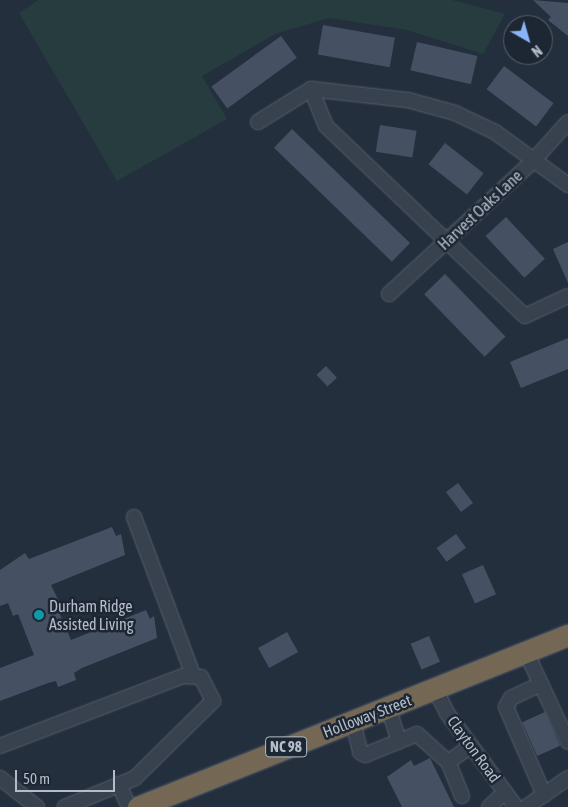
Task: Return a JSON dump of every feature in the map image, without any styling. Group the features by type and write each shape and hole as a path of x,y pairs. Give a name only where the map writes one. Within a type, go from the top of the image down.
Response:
{"highway":[{"name":"Holloway Street","path":"138,807 568,636"}],"street":[{"path":"311,89 326,126 525,316 568,296"},
{"path":"258,122 311,89 372,93 455,113 495,132 568,185"},
{"name":"Harvest Oaks Lane","path":"389,294 534,160 568,122"},
{"path":"65,807 135,778 213,701 208,686 193,676 134,517"},
{"path":"526,652 568,742"},
{"path":"0,746 193,676"},
{"path":"541,684 511,698 506,707 544,795"},
{"name":"Clayton Road","path":"435,689 471,746 516,807"},
{"path":"388,708 398,741"},
{"path":"353,721 360,752 365,754 417,734 448,762 462,796"},
{"path":"448,762 471,746"},
{"path":"0,778 37,807"},
{"path":"526,807 568,778"},
{"path":"119,784 129,807"},
{"path":"489,807 505,792"}],"green space":[{"path":"38,0 452,0 505,14 483,54 407,30 329,18 275,34 202,76 227,119 117,181 19,13"}],"building":[{"path":"533,0 568,3 568,36 553,24 553,15 549,15"},
{"path":"323,25 395,38 390,67 318,55"},
{"path":"281,36 297,58 227,108 211,87"},
{"path":"417,42 477,56 471,84 410,70"},
{"path":"504,66 554,103 536,126 487,89"},
{"path":"380,125 417,131 412,157 376,152"},
{"path":"292,129 410,243 392,262 274,148"},
{"path":"445,143 484,173 467,194 428,164"},
{"path":"506,217 545,259 524,278 486,236"},
{"path":"568,242 568,283 553,249"},
{"path":"445,274 505,337 485,357 424,294"},
{"path":"568,338 568,369 521,388 510,362"},
{"path":"326,366 337,378 327,387 316,375"},
{"path":"458,483 473,503 461,512 446,492"},
{"name":"Durham Ridge Assisted Living","path":"112,527 116,536 121,534 125,555 51,585 63,610 59,612 71,640 146,610 150,619 154,616 157,638 82,668 74,673 76,680 58,687 56,681 48,683 0,701 0,668 34,655 18,614 13,616 8,603 0,606 0,570 25,553 29,559"},
{"path":"456,534 466,548 447,562 437,548"},
{"path":"483,565 496,594 475,604 462,574"},
{"path":"287,632 298,652 269,668 258,648"},
{"path":"429,636 440,662 422,670 411,644"},
{"path":"545,712 560,746 537,756 522,722"},
{"path":"430,758 454,807 402,807 387,777 411,760 414,766"}],"place":[{"name":"Durham Ridge Assisted Living","path":"39,615"}]}
